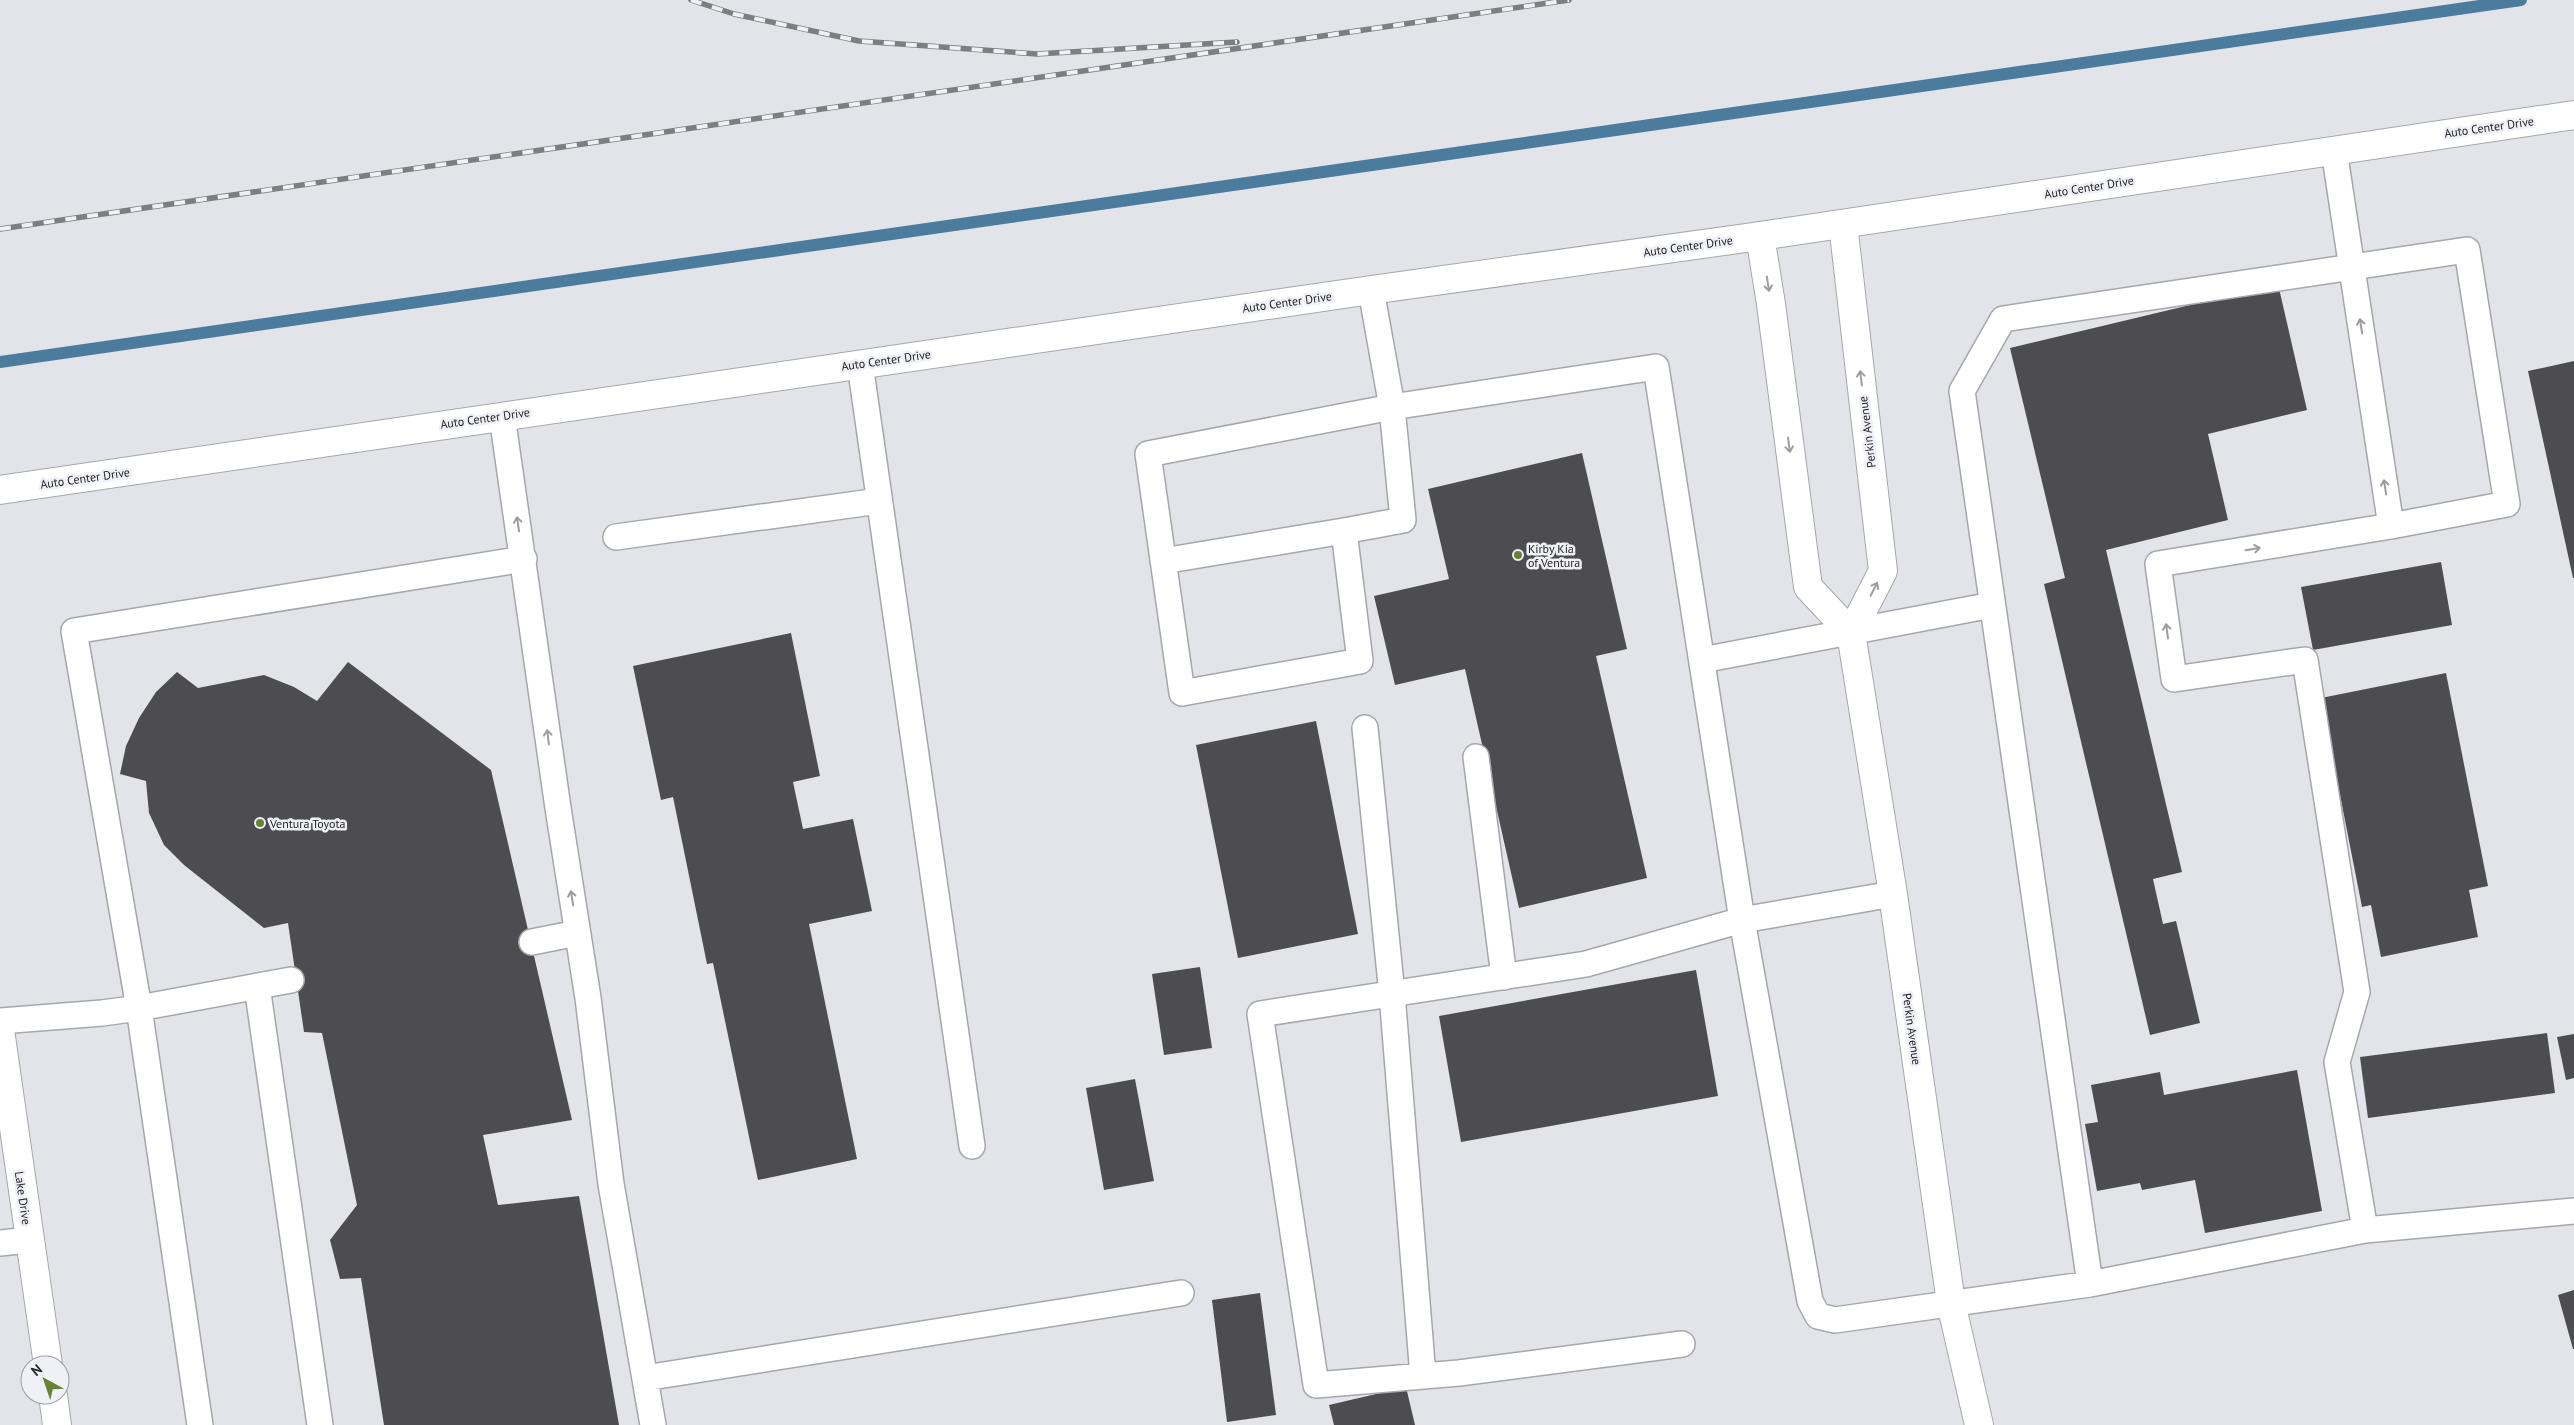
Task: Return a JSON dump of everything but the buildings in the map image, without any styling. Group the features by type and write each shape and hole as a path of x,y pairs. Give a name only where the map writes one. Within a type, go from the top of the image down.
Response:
{"street":[{"name":"Auto Center Drive","path":"0,490 1371,290 1843,224 2574,115"},
{"name":"Perkin Avenue","path":"1843,224 1883,571 1851,633 1893,894 1951,1304 1978,1425"},
{"path":"1760,236 1771,304 1808,587 1851,633"},
{"name":"Lake Drive","path":"0,1030 47,1355"},
{"path":"54,1405 57,1425"}],"lane":[{"path":"2334,150 2391,526"},
{"path":"2090,1284 1962,391 2003,319 2467,250 2507,504 2391,526 2158,564 2174,679 2305,660 2357,992 2337,1062 2365,1230"},
{"path":"1163,561 1403,520 1392,407 1371,290"},
{"path":"860,364 972,1146"},
{"path":"1344,531 1360,661 1182,693 1148,454 1392,407 1656,367 1742,920 1810,1301 1818,1316 1835,1320 2090,1284 2365,1230 2574,1211"},
{"path":"502,416 588,998 611,1184 654,1425"},
{"path":"616,537 879,501"},
{"path":"200,1425 139,1008 74,631 524,559"},
{"path":"1702,660 1992,605"},
{"path":"1365,728 1392,994 1423,1376"},
{"path":"1476,757 1504,977"},
{"path":"1682,1344 1423,1376 1316,1385 1260,1014 1586,964 1742,920 1893,894"},
{"path":"532,942 577,933"},
{"path":"0,1021 102,1013 139,1008 291,980"},
{"path":"257,986 320,1425"},
{"path":"0,1243 30,1240"},
{"path":"645,1378 1181,1293"}],"waterway":[{"path":"0,362 2521,0"}],"railway":[{"path":"691,0 734,14 859,41 1037,54 1237,42"},
{"path":"0,229 1569,0"}],"place":[{"name":"Kirby Kia of Ventura","path":"1518,555"},
{"name":"Ventura Toyota","path":"260,823"}]}
